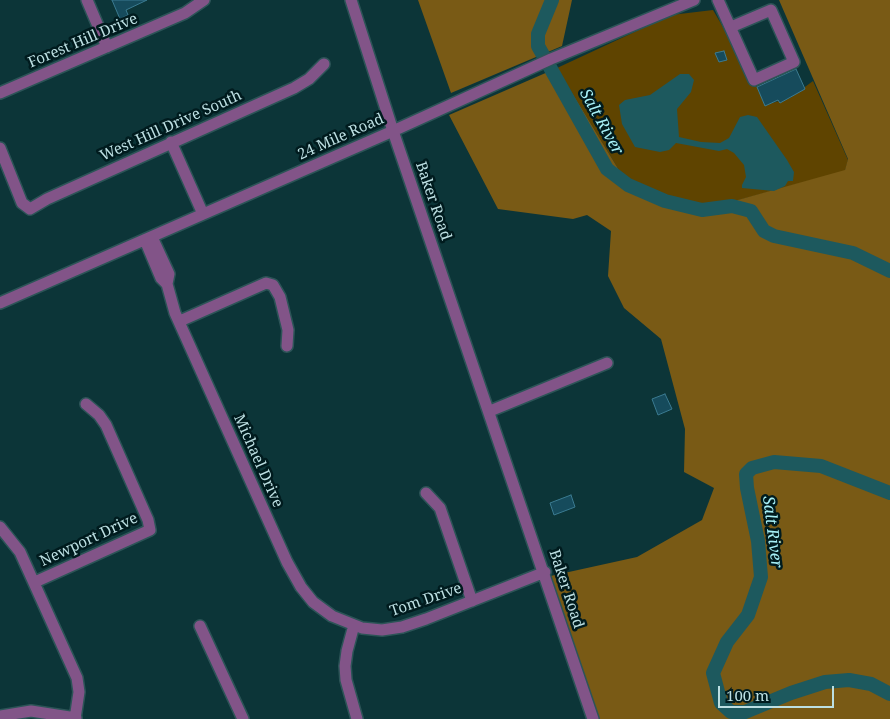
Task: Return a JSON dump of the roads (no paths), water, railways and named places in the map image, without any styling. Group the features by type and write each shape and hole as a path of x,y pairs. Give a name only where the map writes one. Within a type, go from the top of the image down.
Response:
{"street":[{"path":"87,0 107,47"},
{"name":"Forest Hill Drive","path":"0,93 184,13 204,0"},
{"name":"Baker Road","path":"351,0 393,131 594,719"},
{"name":"24 Mile Road","path":"0,303 393,131 507,78 694,0"},
{"path":"718,0 754,80 794,62 771,10 731,27"},
{"name":"West Hill Drive South","path":"0,148 22,203 27,208 33,208 47,198 294,88 309,79 324,64"},
{"path":"171,142 203,214"},
{"name":"Michael Drive","path":"149,238 161,278 168,284 180,321 301,587 313,602 332,616 354,625"},
{"path":"180,321 266,283 273,285 280,297 288,330 287,346"},
{"path":"490,411 607,363"},
{"name":"Newport Drive","path":"35,582 150,530 148,520 106,425 100,415 86,404"},
{"path":"426,494 440,508 472,601"},
{"path":"0,527 20,552 35,582 77,678 79,692 75,719 32,711 0,716"},
{"name":"Tom Drive","path":"354,625 362,628 382,630 402,627 545,572"},
{"path":"354,625 345,666 346,680 357,719"},
{"path":"200,626 243,719"}],"water":[{"path":"680,74 689,74 694,80 691,92 677,109 679,137 701,142 720,143 729,138 740,117 748,115 757,117 794,172 793,181 788,181 785,186 774,191 742,188 746,177 744,165 734,153 727,149 719,151 676,143 669,150 660,152 635,147 622,124 619,105 625,100 650,95"}],"waterway":[{"name":"Salt River","path":"552,0 538,34 538,46 607,169 628,185 665,201 702,210 732,206 751,211 764,231 774,236 853,253 890,271"},
{"name":"Salt River","path":"890,493 821,466 774,462 752,468 746,474 758,541 761,577 748,615 727,642 713,673 721,703 731,712 745,712 791,693 825,682 849,680 871,684 890,694"}]}
